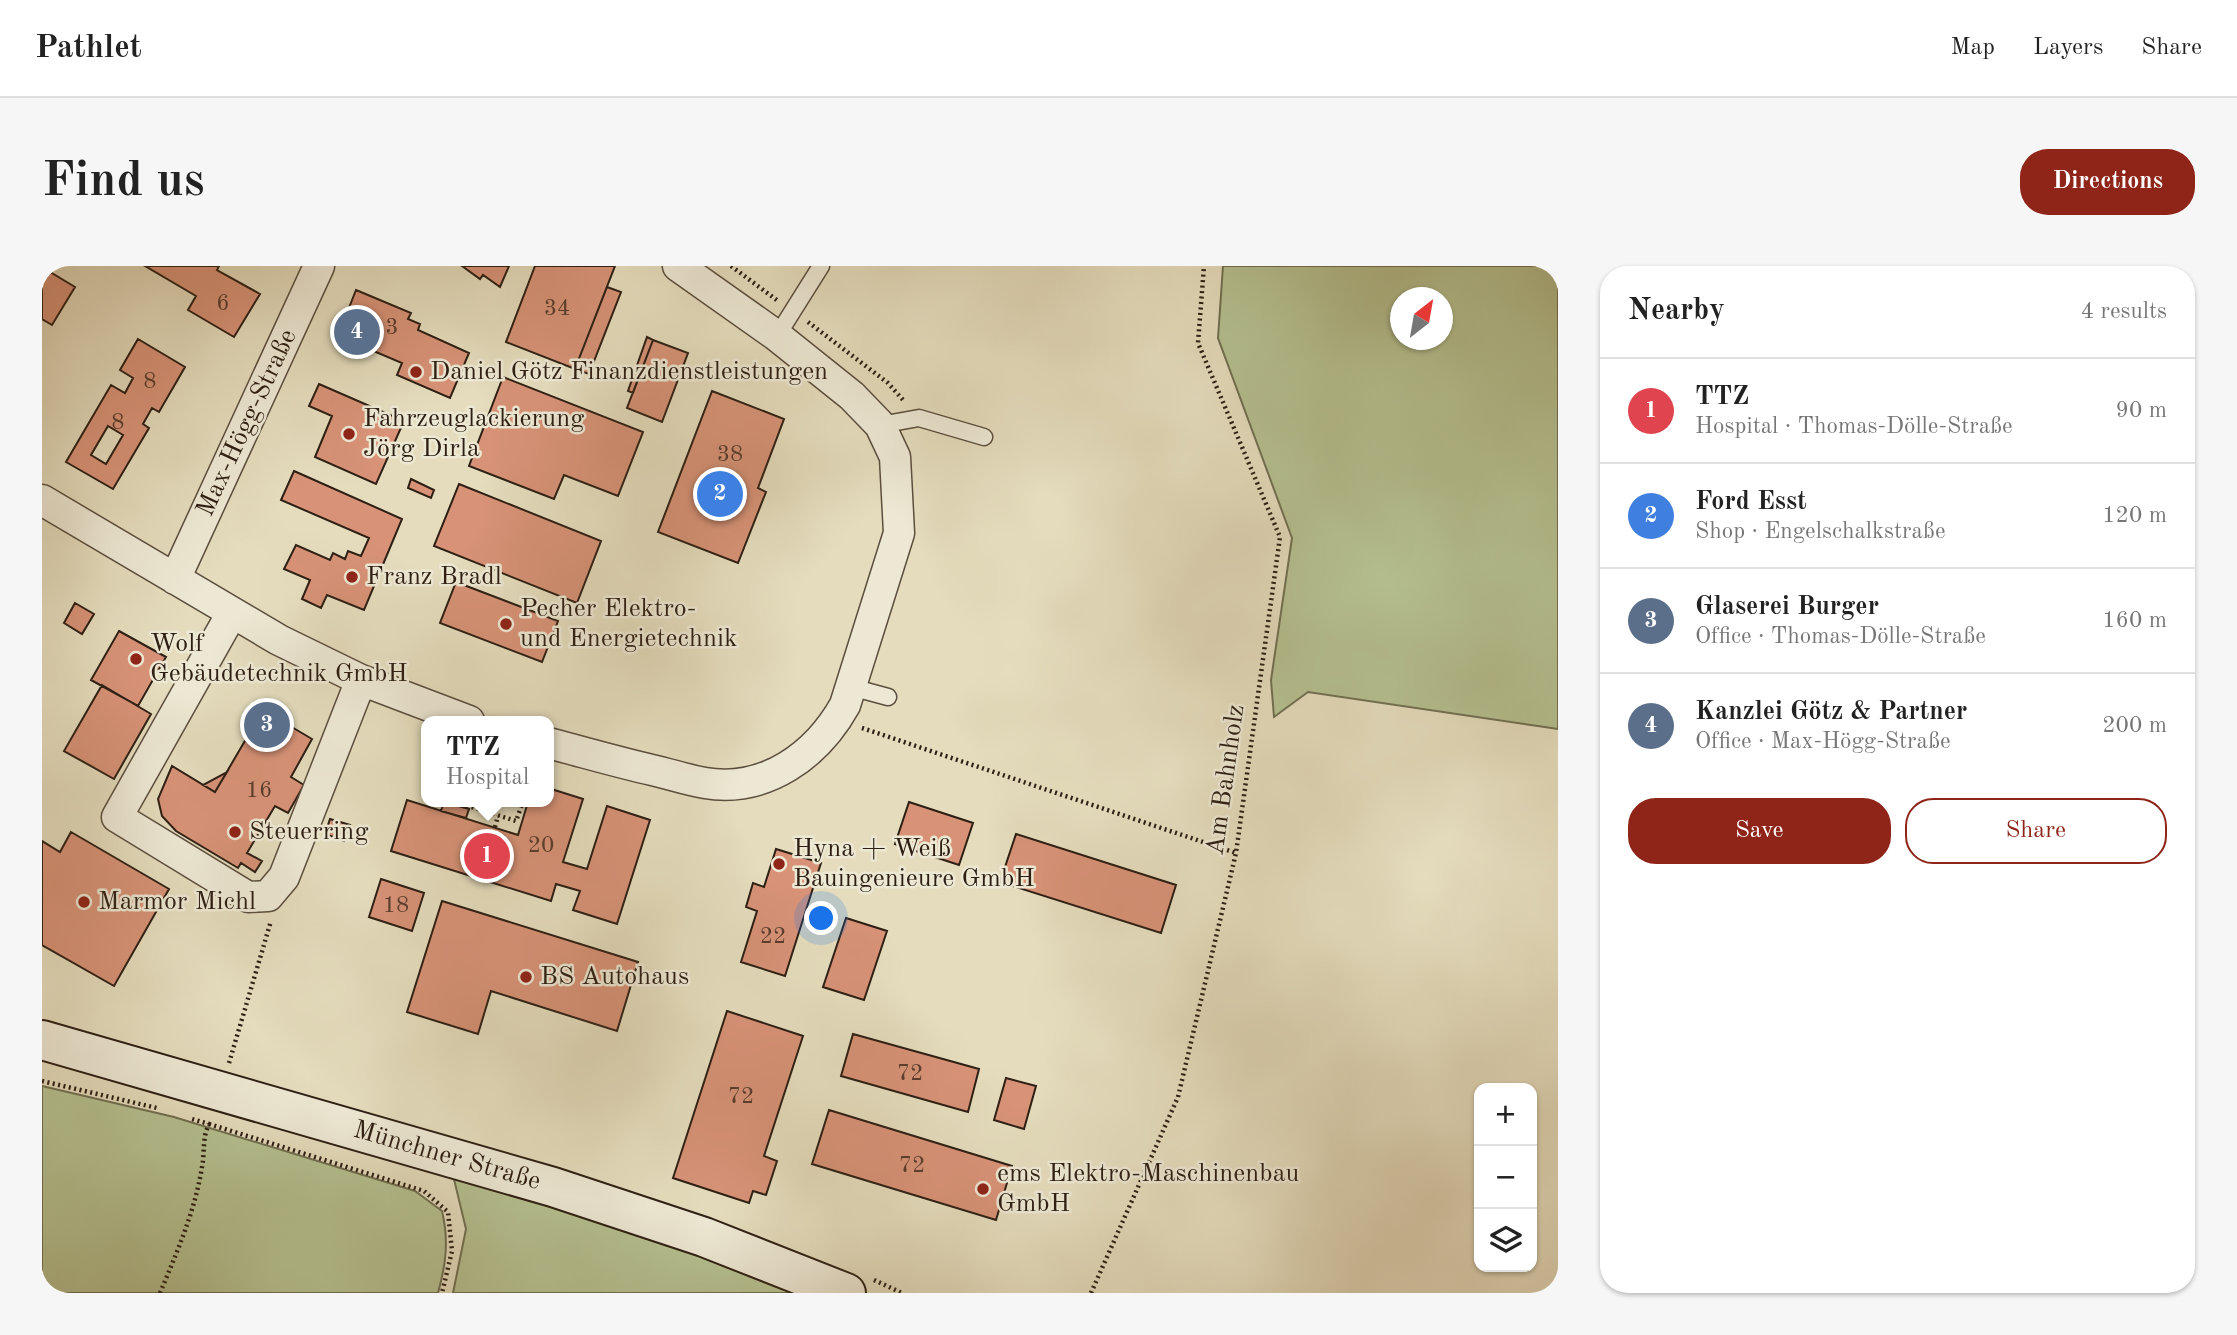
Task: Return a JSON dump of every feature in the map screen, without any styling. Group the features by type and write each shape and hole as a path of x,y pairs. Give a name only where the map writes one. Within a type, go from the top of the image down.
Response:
{"main road":[{"name":"Münchner Straße","path":"42,1040 215,1107 553,1187 704,1237 846,1293"}],"street":[{"name":"Max-Högg-Straße","path":"175,579 319,266"},
{"path":"554,745 707,783 736,783 764,778 787,768 832,729 848,696 899,533 895,457 880,425 852,396 776,335 678,266"},
{"path":"42,500 232,613 362,680 455,716"},
{"path":"232,613 117,817 248,897 268,896 284,877 362,680"}],"lane":[{"path":"776,335 821,266"},
{"path":"880,425 919,418 984,437"},
{"path":"848,696 888,697"}],"path":[{"name":"Am Bahnholz","path":"1091,1293 1178,1097 1236,853 1280,537 1198,343 1204,266"},
{"path":"848,696 860,727 1236,853"},
{"path":"471,807 516,821 521,807"},
{"path":"495,827 498,816"},
{"path":"160,1293 185,1233 202,1166 204,1135 272,925 268,896"},
{"path":"42,1082 170,1112"},
{"path":"183,1116 215,1107 424,1191 448,1212 452,1251 442,1293"}],"green space":[{"path":"1223,266 1558,266 1558,729 1308,692 1274,717 1271,680 1292,538 1218,338"},
{"path":"42,1086 174,1117 415,1191 442,1211 446,1252 438,1293 42,1293"},
{"path":"452,1171 560,1202 804,1293 453,1293 466,1229"}],"building":[{"path":"145,266 219,266 217,270 260,294 234,337 188,310 196,296"},
{"path":"462,266 509,266 500,287 483,275 480,279"},
{"path":"535,266 615,266 575,369 506,342"},
{"path":"42,267 75,287 52,325 42,319"},
{"path":"607,287 621,292 589,374 575,369"},
{"path":"356,290 411,313 408,319 420,324 418,330 469,353 450,398 397,375 402,363 338,336"},
{"path":"647,337 653,340 633,393 628,391"},
{"path":"138,339 185,367 159,412 152,408 143,424 149,428 113,489 66,462 111,385 125,393 133,378 120,370","holes":["108,426 123,435 106,464 91,455"]},
{"path":"653,340 688,353 662,422 627,408"},
{"path":"503,377 643,432 618,496 564,475 554,499 469,466"},
{"path":"319,384 404,421 376,484 315,457 332,416 309,406"},
{"path":"712,391 784,419 758,488 766,492 738,563 658,532"},
{"path":"294,471 402,519 364,610 327,595 321,608 302,599 310,580 284,569 296,545 330,560 333,553 345,559 348,551 361,556 369,538 281,500"},
{"path":"411,479 434,490 431,498 408,488"},
{"path":"459,484 601,541 577,603 434,546"},
{"path":"456,582 558,621 542,662 440,623"},
{"path":"75,603 94,614 82,634 64,623"},
{"path":"119,631 166,657 138,706 91,680"},
{"path":"102,685 151,714 114,779 64,751"},
{"path":"263,710 312,739 291,777 304,785 288,813 275,806 247,853 262,861 255,872 241,863 238,868 176,831 162,816 158,799 172,766 215,792"},
{"path":"227,772 215,792 203,785"},
{"path":"554,790 583,799 563,862 587,869 607,806 650,820 617,924 573,910 580,891 556,884 551,901 391,851 407,800 421,804 421,807 429,807 518,835 526,807 554,807"},
{"path":"909,802 973,823 959,865 895,844"},
{"path":"442,807 469,809 466,818 441,811"},
{"path":"330,819 350,825 344,841 325,834"},
{"path":"71,832 169,889 114,986 42,945 42,841 60,852"},
{"path":"1016,834 1176,885 1161,933 1000,882"},
{"path":"776,849 821,863 785,976 741,962 757,911 746,907 753,883 764,887"},
{"path":"381,879 424,893 412,931 369,917"},
{"name":"BS Autohaus","path":"442,901 638,962 617,1031 491,991 478,1034 407,1012"},
{"path":"846,918 887,931 864,1000 823,987"},
{"path":"727,1011 803,1036 764,1156 777,1161 766,1195 753,1191 749,1203 673,1178"},
{"path":"853,1034 979,1069 968,1112 841,1076"},
{"path":"1006,1078 1036,1086 1024,1129 994,1120"},
{"path":"829,1110 1012,1166 996,1220 812,1164"}],"place":[{"name":"Kanzlei Götz & Partner","path":"357,332"},
{"name":"Daniel Götz Finanzdienstleistungen","path":"416,372"},
{"name":"Fahrzeuglackierung Jörg Dirla","path":"349,434"},
{"name":"Ford Esst","path":"720,494"},
{"name":"Franz Bradl","path":"352,577"},
{"name":"Pecher Elektro- und Energietechnik","path":"506,624"},
{"name":"Wolf Gebäudetechnik GmbH","path":"136,659"},
{"name":"Glaserei Burger","path":"267,725"},
{"name":"Steuerring","path":"235,832"},
{"name":"TTZ","path":"487,856"},
{"name":"Hyna + Weiß Bauingenieure GmbH","path":"779,864"},
{"name":"Marmor Michl","path":"84,902"},
{"name":"BS Autohaus","path":"526,977"},
{"name":"ems Elektro-Maschinenbau GmbH","path":"983,1189"}]}
